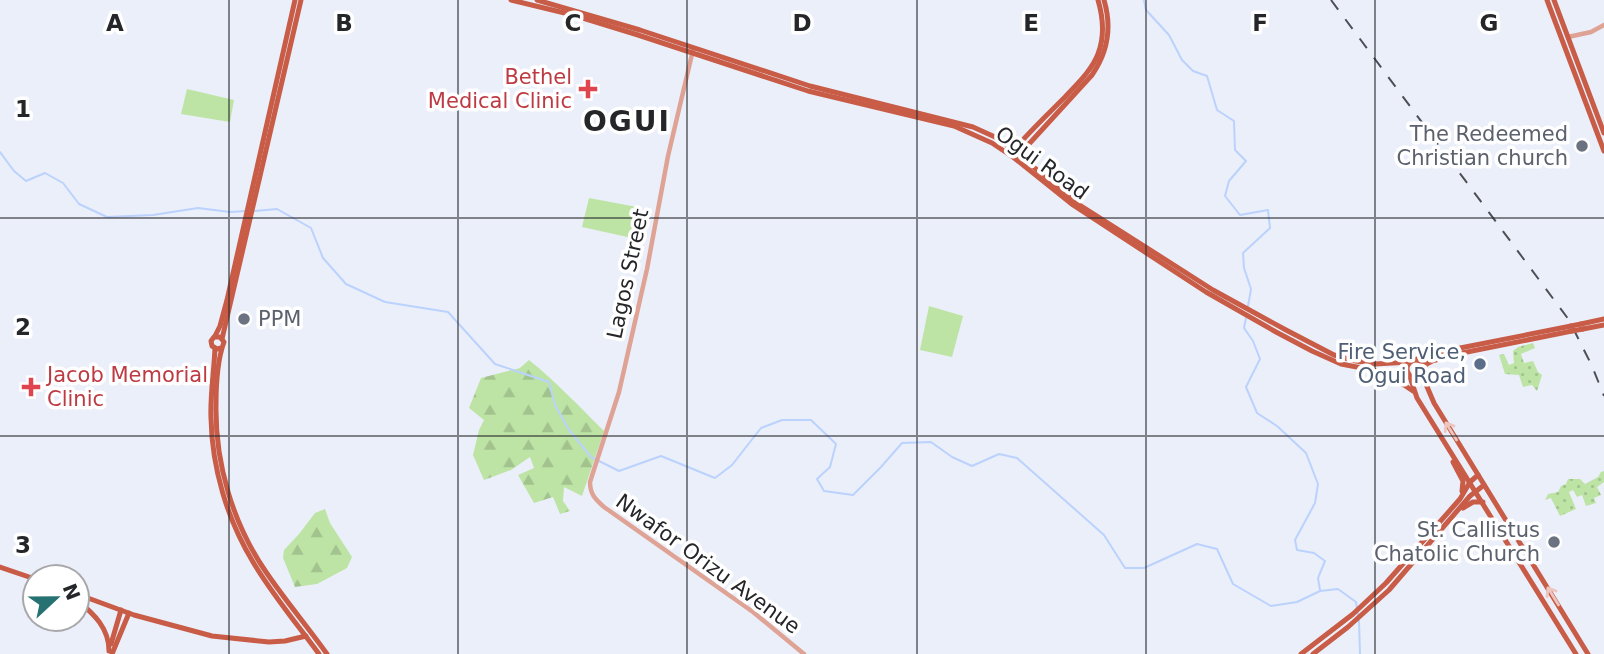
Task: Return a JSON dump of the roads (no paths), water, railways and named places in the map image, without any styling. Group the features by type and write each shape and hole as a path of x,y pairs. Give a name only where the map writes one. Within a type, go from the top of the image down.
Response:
{"main road":[{"path":"261,162 295,0"},
{"path":"301,0 227,308 223,344 218,348 211,405 214,451 223,493 243,538 261,574 327,654"},
{"name":"Ogui Road","path":"511,0 693,50"},
{"name":"Ogui Road","path":"537,0 810,86 973,127 995,137 1078,204 1247,312 1341,364 1409,375"},
{"path":"1014,154 1091,67 1098,54 1103,30 1098,0"},
{"path":"1014,154 1092,75 1102,60 1108,36 1104,0"},
{"path":"1547,0 1604,151"},
{"path":"1554,0 1604,133"},
{"path":"218,348 211,342 227,308"},
{"path":"1588,654 1434,403 1422,376 1425,365 1432,361 1604,319"},
{"path":"1576,327 1604,325"},
{"path":"215,336 222,339"},
{"path":"1525,338 1450,350 1417,359 1407,367 1414,391 1576,654"},
{"name":"Ogui Road","path":"1314,349 1356,361 1410,362"},
{"path":"1417,359 1425,365"},
{"path":"1384,372 1414,391"},
{"path":"1409,375 1418,378 1422,376"},
{"path":"1447,446 1463,483 1460,499"},
{"path":"1313,654 1354,622 1478,475"},
{"path":"1301,654 1353,614 1365,610 1397,582 1457,511 1484,485"},
{"path":"1457,511 1473,502 1483,502"},
{"path":"0,567 21,574"},
{"path":"91,599 128,613 227,638 279,642 309,635"},
{"path":"110,653 121,610"},
{"path":"91,612 105,628 110,653"},
{"path":"117,633 128,613"},
{"path":"105,628 117,633"},
{"path":"309,635 319,654"}],"street":[{"path":"1568,37 1591,32 1604,25"},
{"name":"Lagos Street","path":"595,498 590,482 619,392 693,50"},
{"name":"Nwafor Orizu Avenue","path":"595,498 753,612 804,654"}],"waterway":[{"path":"1144,0 1146,10 1169,35 1182,60 1193,71 1207,76 1217,110 1234,121 1235,150 1246,161 1229,181 1225,196 1240,215 1268,210 1270,228 1243,253 1244,268 1251,289 1248,306"},
{"path":"0,152 14,171 26,181 45,173 63,183 79,204 107,217 153,215 198,208 246,211"},
{"path":"255,211 277,209 311,228 323,258 346,284 385,302 448,312 495,364 549,382 555,405 569,430 591,457 619,471 661,456 715,478 732,465 761,428 782,420 811,420 836,444 830,467 817,479 824,491 853,495 902,443 931,442 952,457 972,466 999,454 1017,458 1104,535 1125,568 1144,568 1197,544 1217,549 1233,584 1271,606 1297,602 1320,591 1338,589 1356,602 1358,616"},
{"path":"1246,318 1244,328 1260,359 1246,387 1257,413 1277,426 1306,453 1318,484 1315,503 1295,540 1297,550 1314,553 1325,561 1318,578 1320,590"},
{"path":"1359,621 1360,654"}],"railway":[{"path":"1331,0 1569,320 1604,396"}],"place":[{"name":"Bethel Medical Clinic","path":"588,89"},
{"name":"The Redeemed Christian church","path":"1582,146"},
{"name":"PPM","path":"244,319"},
{"name":"Fire Service, Ogui Road","path":"1480,364"},
{"name":"Jacob Memorial Clinic","path":"31,387"},
{"name":"St. Callistus Chatolic Church","path":"1554,542"}],"district":[{"name":"OGUI","path":"627,121"}]}
